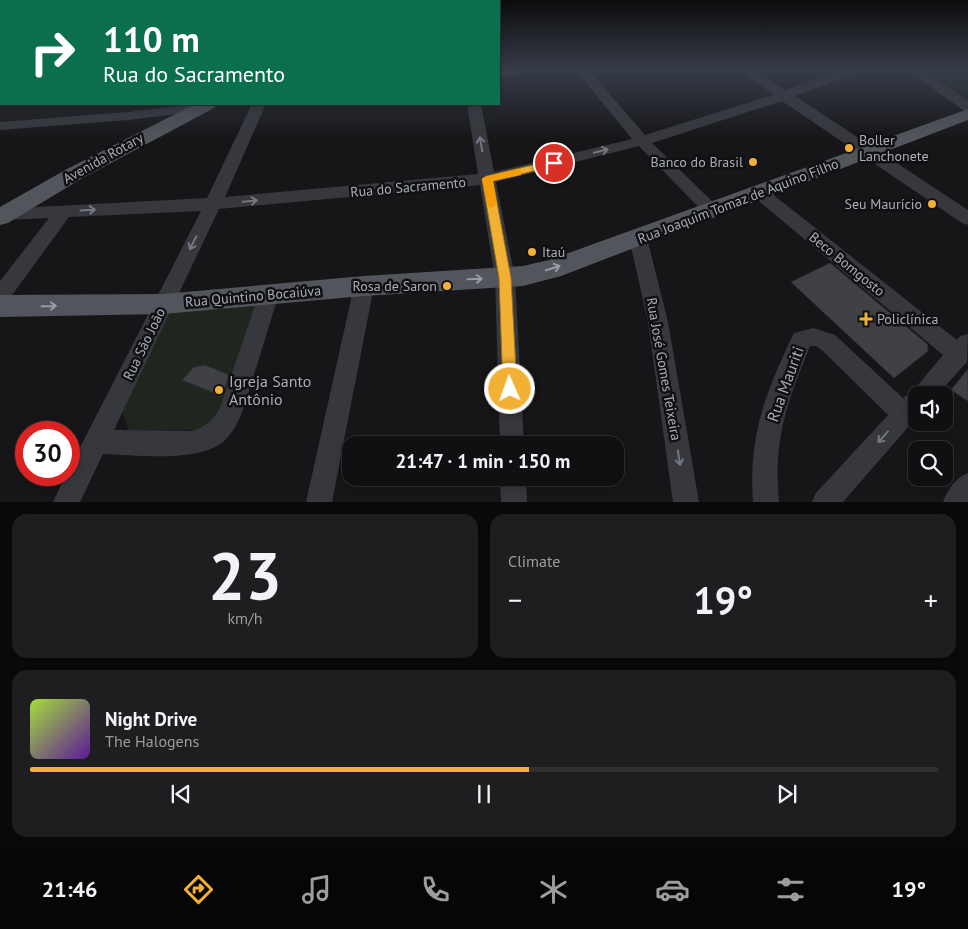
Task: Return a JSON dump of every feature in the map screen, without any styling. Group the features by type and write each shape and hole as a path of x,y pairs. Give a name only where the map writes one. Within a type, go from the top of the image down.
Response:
{"main road":[{"name":"Avenida Rotary","path":"2,216 74,174 204,105"},
{"name":"Rua Joaquim Tomaz de Aquino Filho","path":"505,278 552,269 712,211 968,114"},
{"name":"Rua Quintino Bocaiúva","path":"0,306 163,304 364,286 505,278"}],"street":[{"path":"601,92 642,141 712,211"},
{"path":"778,92 968,218"},
{"name":"Rua do Sacramento","path":"2,216 213,204 487,179 642,141 793,92"},
{"path":"947,92 968,107"},
{"path":"0,126 131,110 204,105"},
{"name":"Rua São João","path":"66,502 213,204 259,105"},
{"path":"474,105 505,278 512,436"},
{"name":"Beco Bomgosto","path":"760,192 963,349"},
{"path":"0,296 64,211"},
{"name":"Rua José Gomes Teixeira","path":"638,238 658,322 686,502"},
{"path":"319,502 364,286"},
{"path":"97,442 191,443 214,435 223,426 230,413 269,294"},
{"name":"Rua Mauriti","path":"766,502 764,464 767,437 778,401 802,340 814,336 821,338 908,406"},
{"path":"930,386 963,349"},
{"path":"825,502 908,410"},
{"path":"513,486 514,502"},
{"path":"956,502 968,486"}],"shaded area":[{"path":"951,92 968,92 968,104"},
{"path":"256,301 254,317 218,421 197,430 129,431 122,412 171,309"}],"building":[{"name":"Policlínica","path":"830,263 927,344 928,351 894,378 791,282"},
{"name":"Igreja Santo Antônio","path":"205,365 229,375 222,396 182,380 194,367"},
{"path":"968,369 968,401 953,391 953,388"}],"slow traffic":[{"path":"491,204 487,179 517,172"}],"place":[{"name":"Boller Lanchonete","path":"849,148"},
{"name":"Banco do Brasil","path":"753,162"},
{"name":"Seu Maurício","path":"932,204"},
{"name":"Itaú","path":"532,252"},
{"name":"Rosa de Saron","path":"447,286"},
{"name":"Policlínica","path":"866,319"},
{"name":"Igreja Santo Antônio","path":"219,390"}],"route":[{"path":"510,389 505,278 487,179 554,163"}]}
